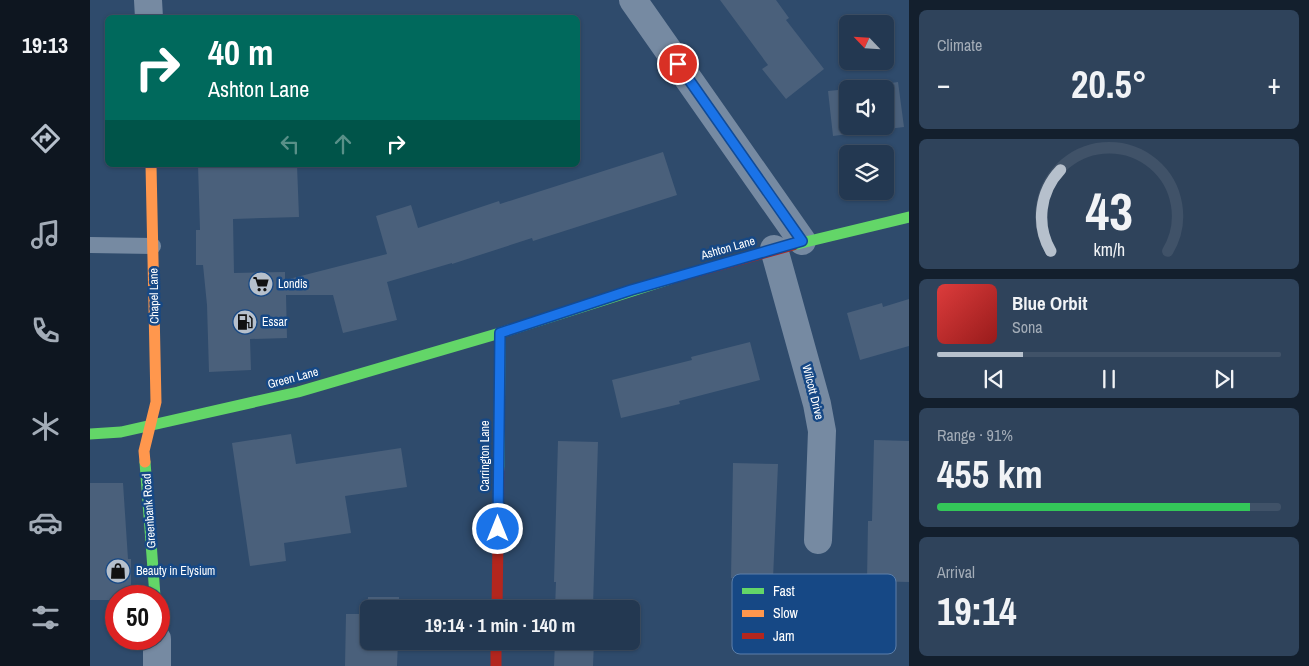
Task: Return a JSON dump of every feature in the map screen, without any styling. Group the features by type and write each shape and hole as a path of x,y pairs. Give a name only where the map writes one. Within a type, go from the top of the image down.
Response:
{"street":[{"path":"148,0 148,15"},
{"path":"633,0 802,241"},
{"name":"Chapel Lane","path":"150,426 156,402 151,167"},
{"name":"Ashton Lane","path":"500,333 631,290 802,241 909,217"},
{"name":"Wilcott Drive","path":"774,249 817,404 822,431 818,540"},
{"name":"Green Lane","path":"90,434 121,432 298,392 500,333"},
{"name":"Carrington Lane","path":"497,600 500,333"},
{"name":"Greenbank Road","path":"150,426 144,451 154,585"},
{"path":"157,650 157,666"},
{"path":"496,650 496,666"}],"lane":[{"path":"90,245 153,246"}],"building":[{"path":"720,0 776,0 789,18 786,20 824,69 786,99 762,69 768,65"},
{"path":"898,82 904,127 894,128 894,83"},
{"path":"839,90 839,135 841,135 833,136 828,91"},
{"path":"663,152 677,195 533,241 532,238 452,264 387,282 397,320 343,333 333,295 286,295 287,338 250,339 251,370 209,372 207,305 203,265 196,265 196,230 200,230 198,167 297,167 299,217 233,219 234,273 285,272 285,280 387,254 376,216 411,205 418,228 499,201 500,204"},
{"path":"909,299 909,346 860,360 847,313 882,303 883,307"},
{"path":"750,342 760,380 679,401 680,404 621,418 612,380 692,360 691,357"},
{"path":"291,434 296,464 401,448 407,487 345,496 351,533 284,543 286,561 250,566 232,443"},
{"path":"874,440 909,441 909,582 896,582 896,574 867,574 868,521 872,521"},
{"path":"558,441 598,442 593,600 555,600 556,582 554,582"},
{"path":"733,463 778,464 773,574 732,574 731,578"},
{"path":"90,483 123,483 128,559 131,559 131,585 105,585 105,600 90,600"},
{"path":"368,597 399,597 399,600 368,600"},
{"path":"346,614 360,614 360,650 398,650 397,666 345,666"},
{"path":"555,650 594,650 593,666 554,666"}],"traffic: fast":[{"path":"793,245 909,217"},
{"path":"90,434 121,432 298,392 500,333 670,279"},
{"path":"499,469 500,333"},
{"path":"145,462 154,585"}],"traffic: slow":[{"path":"145,462 144,451 156,402 151,167"}],"traffic: jam":[{"path":"670,279 793,245"},
{"path":"497,600 499,469"},
{"path":"496,650 496,666"}],"place":[{"name":"Londis","path":"261,284"},
{"name":"Essar","path":"245,322"},
{"name":"Beauty in Elysium","path":"118,571"}],"route":[{"path":"498,529 500,333 631,290 802,241 678,64"}]}
